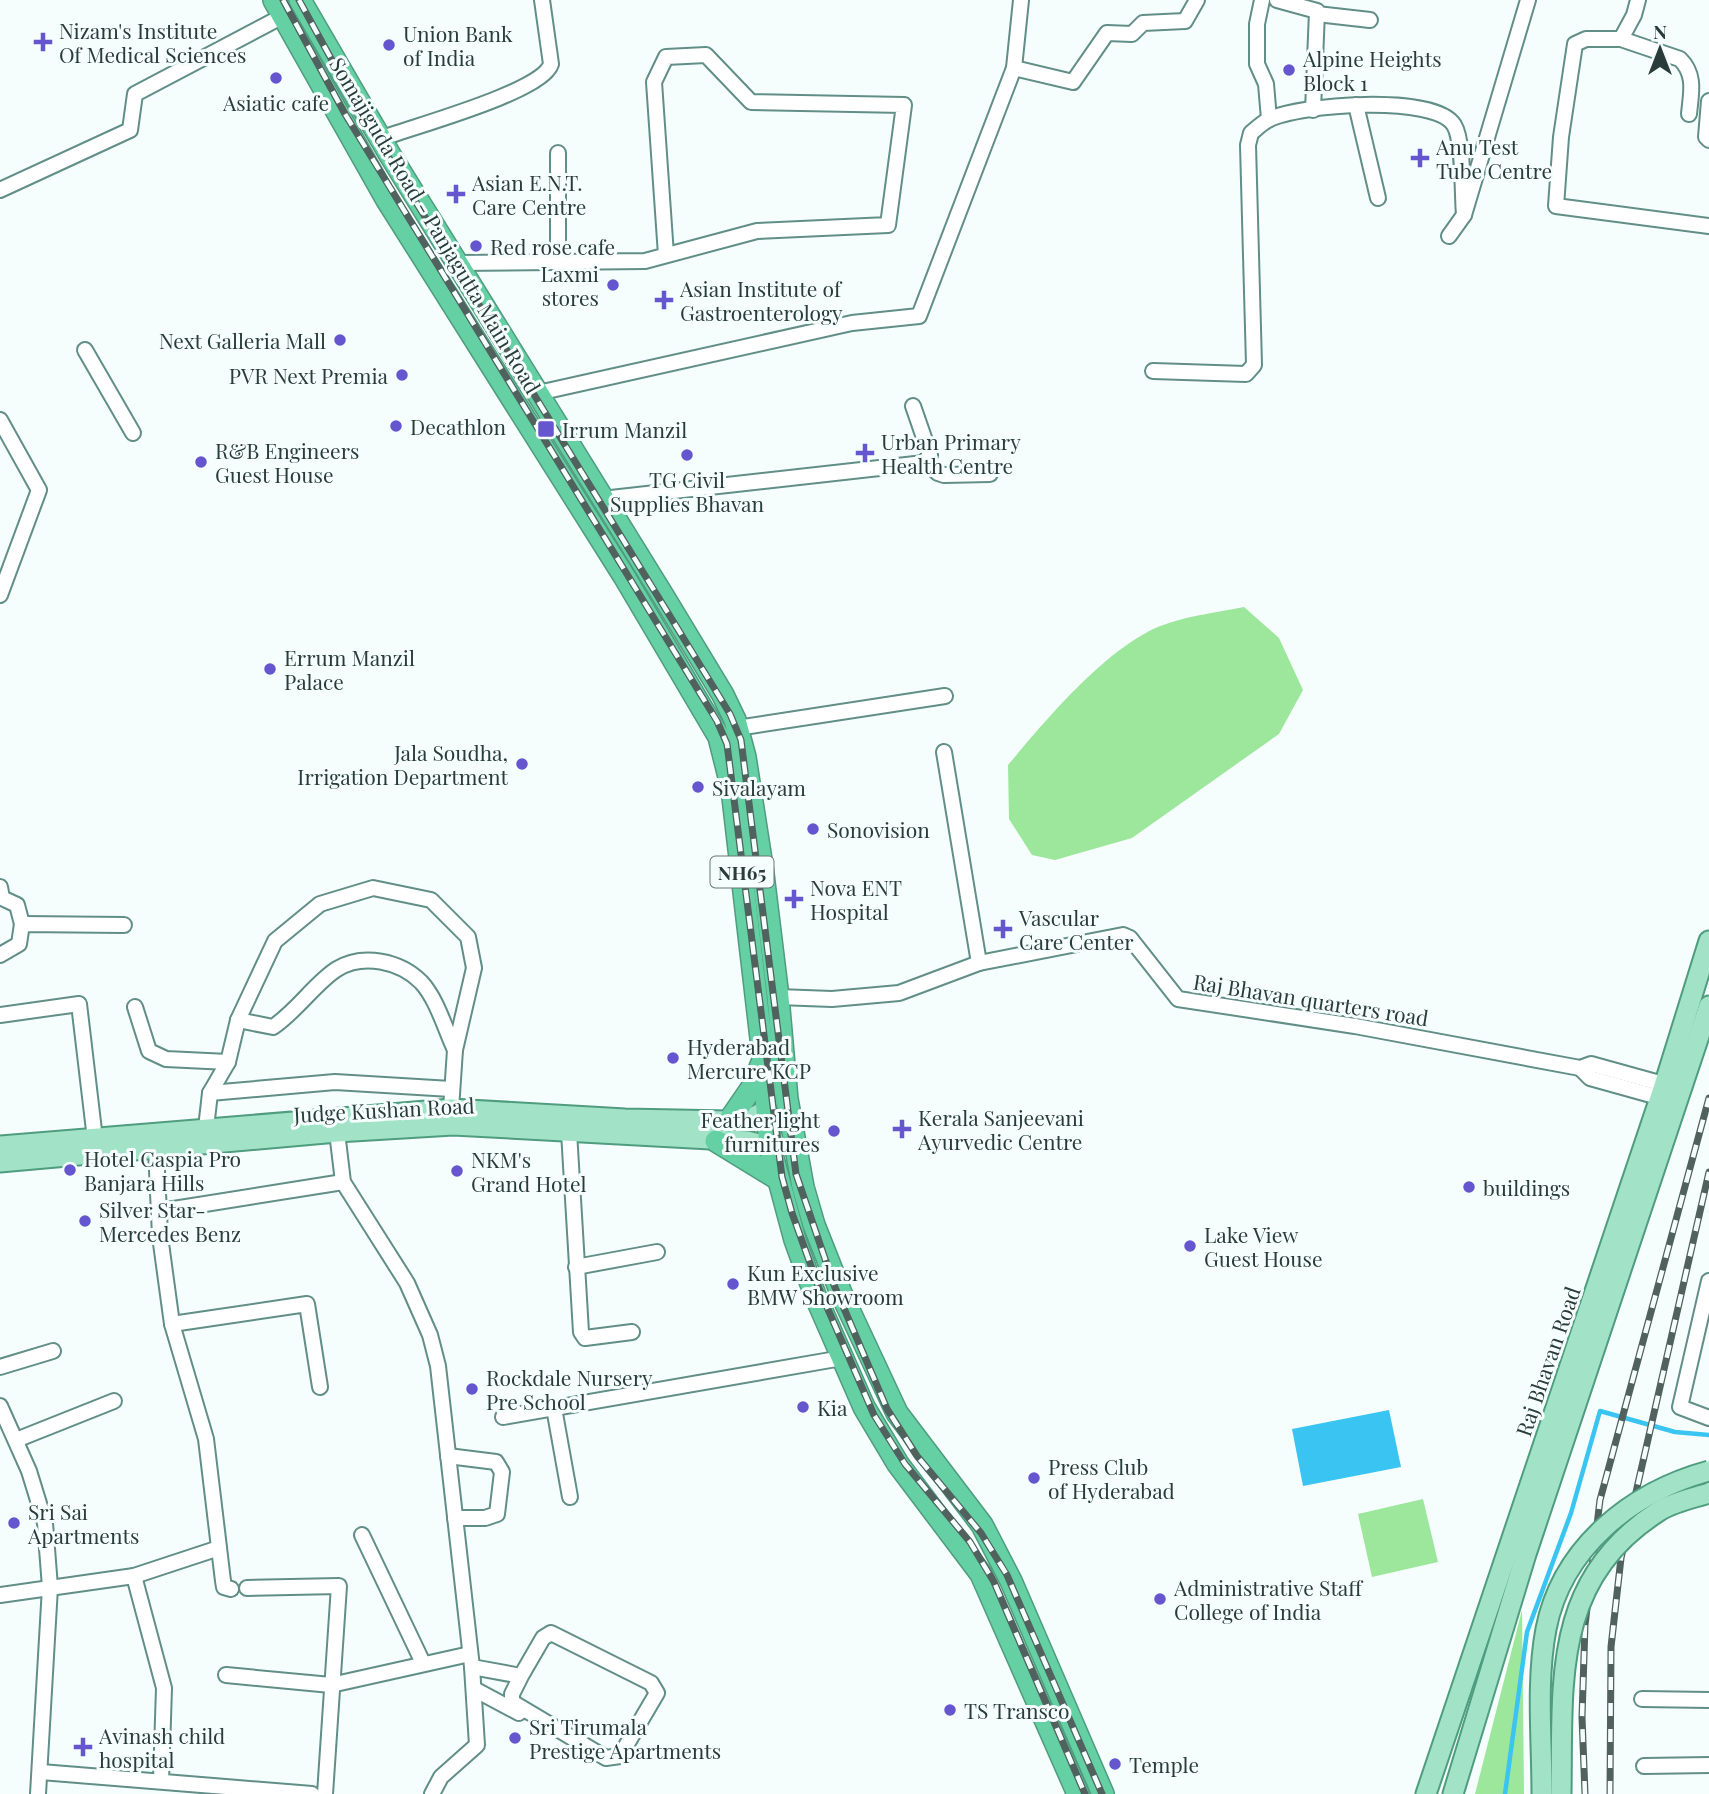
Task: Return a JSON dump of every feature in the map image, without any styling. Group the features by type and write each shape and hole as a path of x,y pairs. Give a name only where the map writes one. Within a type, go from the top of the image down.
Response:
{"highway":[{"name":"Somajiguda Road - Panjagutta Main Road","path":"307,7 380,139 723,695 737,728 751,788 778,997 787,1099 803,1187 814,1225 841,1293 897,1413 923,1451 982,1525 1011,1581 1103,1794"},
{"path":"283,16 307,7"},
{"name":"Somajiguda Road - Panjagutta Main Road","path":"283,16 387,200 486,354 719,737 726,758 763,1061 748,1117 770,1147 799,1251 864,1407 898,1464 981,1574 1078,1794"},
{"path":"674,661 697,652"},
{"path":"748,1117 753,1086 763,1061"},
{"path":"716,1141 778,1179"},
{"path":"864,1407 885,1389"}],"main road":[{"name":"Raj Bhavan Road","path":"1453,1794 1671,1093 1709,941"},
{"name":"Raj Bhavan Road","path":"1426,1794 1671,1093 1709,1006"},
{"name":"Judge Kushan Road","path":"0,1146 451,1109 625,1119 748,1117"},
{"path":"747,1141 754,1130 748,1117"},
{"name":"Judge Kushan Road","path":"0,1162 337,1132 453,1125 747,1141 770,1147"},
{"path":"1542,1794 1542,1664 1546,1628 1570,1571 1595,1537 1632,1504 1674,1480 1709,1471"},
{"path":"1561,1794 1565,1660 1568,1636 1580,1598 1614,1546 1660,1510 1709,1493"}],"street":[{"path":"380,139 512,94 547,73 551,64 542,0"},
{"path":"538,393 852,323 919,317 1014,68 1021,0"},
{"path":"1014,68 1073,82 1107,33 1132,34 1143,23 1185,21 1197,0"},
{"path":"1262,0 1257,24 1257,64 1266,84 1269,119"},
{"path":"1277,0 1315,9 1317,14 1313,110"},
{"path":"1449,236 1464,215 1528,0"},
{"path":"1621,39 1634,15 1637,0"},
{"path":"1317,14 1370,20"},
{"path":"0,190 130,130 135,94 283,16"},
{"path":"1689,114 1692,80 1680,58 1621,39 1586,39 1576,44 1561,137 1556,206 1709,226"},
{"path":"458,263 645,261 757,231 888,225 904,105 751,102 706,55 666,57 654,82 666,255"},
{"path":"1709,102 1706,138 1709,140"},
{"path":"1153,371 1246,374 1254,365 1248,145 1251,133 1269,119 1356,105 1418,108 1445,116 1455,126 1464,215"},
{"path":"1356,105 1378,198"},
{"path":"558,153 558,263"},
{"path":"85,350 133,432"},
{"path":"913,406 930,455 926,462"},
{"path":"0,420 39,490 0,595"},
{"path":"602,499 926,462 938,473 990,474"},
{"path":"737,728 945,696"},
{"path":"944,752 979,963"},
{"path":"0,887 2,898 17,905 22,924 19,944 0,955"},
{"path":"206,1128 210,1093 228,1062 238,1020 275,941 320,904 373,888 431,900 468,937 474,968 455,1050 451,1109"},
{"path":"22,924 124,925"},
{"name":"Raj Bhavan quarters road","path":"778,997 832,999 899,993 979,963 1122,935 1130,939 1178,999 1355,1026 1580,1068 1590,1078 1671,1093"},
{"path":"238,1020 274,1027 292,1015 335,970 366,960 384,960 421,982 455,1050"},
{"path":"0,1015 79,1004 95,1139"},
{"path":"135,1007 149,1051 166,1059 228,1062"},
{"path":"210,1093 335,1082 451,1089"},
{"path":"337,1132 343,1182 407,1283 430,1335 438,1366 474,1689 477,1745 441,1777 432,1794"},
{"path":"569,1132 581,1332 585,1338 632,1332"},
{"path":"156,1149 161,1211 160,1236 172,1324 206,1439 224,1587 231,1589"},
{"path":"161,1211 343,1182"},
{"path":"576,1267 657,1252"},
{"path":"1709,1281 1680,1407 1709,1418"},
{"path":"172,1324 307,1304 320,1387"},
{"path":"0,1367 53,1351"},
{"path":"503,1417 842,1358"},
{"path":"16,1440 114,1401"},
{"path":"0,1406 16,1440 45,1523 50,1587 38,1794"},
{"path":"554,1408 570,1497"},
{"path":"448,1456 496,1462 502,1472 497,1514 485,1518 455,1518"},
{"path":"362,1535 423,1663"},
{"path":"0,1595 134,1576 219,1548"},
{"path":"134,1576 164,1688 161,1781"},
{"path":"247,1588 339,1586 325,1794"},
{"path":"551,1633 652,1683 657,1693 620,1756 606,1758 512,1702 512,1695 521,1676 543,1638 551,1633"},
{"path":"226,1675 331,1685 423,1663 471,1660 521,1676"},
{"path":"474,1689 559,1735"},
{"path":"1642,1699 1709,1700"},
{"path":"485,1713 494,1700"},
{"path":"1644,1766 1709,1765"},
{"path":"41,1772 312,1794"}],"green space":[{"path":"1244,607 1279,638 1303,690 1279,734 1132,838 1055,860 1032,855 1009,819 1008,765 1023,747 1081,684 1125,646 1147,632 1169,623"},
{"path":"1423,1499 1438,1562 1372,1577 1358,1514"},
{"path":"1522,1610 1524,1794 1475,1794"}],"water":[{"path":"1389,1410 1401,1467 1303,1486 1292,1429"}],"waterway":[{"path":"1505,1794 1527,1632 1571,1513 1600,1411 1675,1432 1709,1435"}],"railway":[{"path":"283,0 345,114 717,721 727,744 782,1177 792,1213 820,1291 874,1415 905,1464 970,1542 994,1582 1085,1794"},
{"path":"299,0 357,106 730,714 741,740 796,1174 834,1285 887,1409 917,1456 981,1533 1007,1575 1102,1794"},
{"path":"1585,1794 1582,1717 1585,1625 1600,1500 1709,1098"},
{"path":"1610,1794 1611,1647 1621,1558 1709,1172"}],"place":[{"name":"Nizam's Institute Of Medical Sciences","path":"43,42"},
{"name":"Union Bank of India","path":"389,45"},
{"name":"Alpine Heights Block 1","path":"1289,70"},
{"name":"Asiatic cafe","path":"276,78"},
{"name":"Anu Test Tube Centre","path":"1420,158"},
{"name":"Asian E.N.T. Care Centre","path":"456,194"},
{"name":"Red rose cafe","path":"476,246"},
{"name":"Laxmi stores","path":"613,285"},
{"name":"Asian Institute of Gastroenterology","path":"664,300"},
{"name":"Next Galleria Mall","path":"340,340"},
{"name":"PVR Next Premia","path":"402,375"},
{"name":"Decathlon","path":"396,426"},
{"name":"Irrum Manzil","path":"546,429"},
{"name":"Urban Primary Health Centre","path":"865,453"},
{"name":"TG Civil Supplies Bhavan","path":"687,455"},
{"name":"R&B Engineers Guest House","path":"201,462"},
{"name":"Errum Manzil Palace","path":"270,669"},
{"name":"Jala Soudha, Irrigation Department","path":"522,764"},
{"name":"Sivalayam","path":"698,787"},
{"name":"Sonovision","path":"813,829"},
{"name":"Nova ENT Hospital","path":"794,899"},
{"name":"Vascular Care Center","path":"1003,929"},
{"name":"Hyderabad Mercure KCP","path":"673,1058"},
{"name":"Kerala Sanjeevani Ayurvedic Centre","path":"902,1129"},
{"name":"Feather light furnitures","path":"834,1131"},
{"name":"Hotel Caspia Pro Banjara Hills","path":"70,1170"},
{"name":"NKM's Grand Hotel","path":"457,1171"},
{"name":"buildings","path":"1469,1187"},
{"name":"Silver Star- Mercedes Benz","path":"85,1221"},
{"name":"Lake View Guest House","path":"1190,1246"},
{"name":"Kun Exclusive BMW Showroom","path":"733,1284"},
{"name":"Rockdale Nursery Pre School","path":"472,1389"},
{"name":"Kia","path":"803,1407"},
{"name":"Press Club of Hyderabad","path":"1034,1478"},
{"name":"Sri Sai Apartments","path":"14,1523"},
{"name":"Administrative Staff College of India","path":"1160,1599"},
{"name":"TS Transco","path":"950,1710"},
{"name":"Sri Tirumala Prestige Apartments","path":"515,1738"},
{"name":"Avinash child hospital","path":"83,1747"},
{"name":"Temple","path":"1115,1764"}]}
